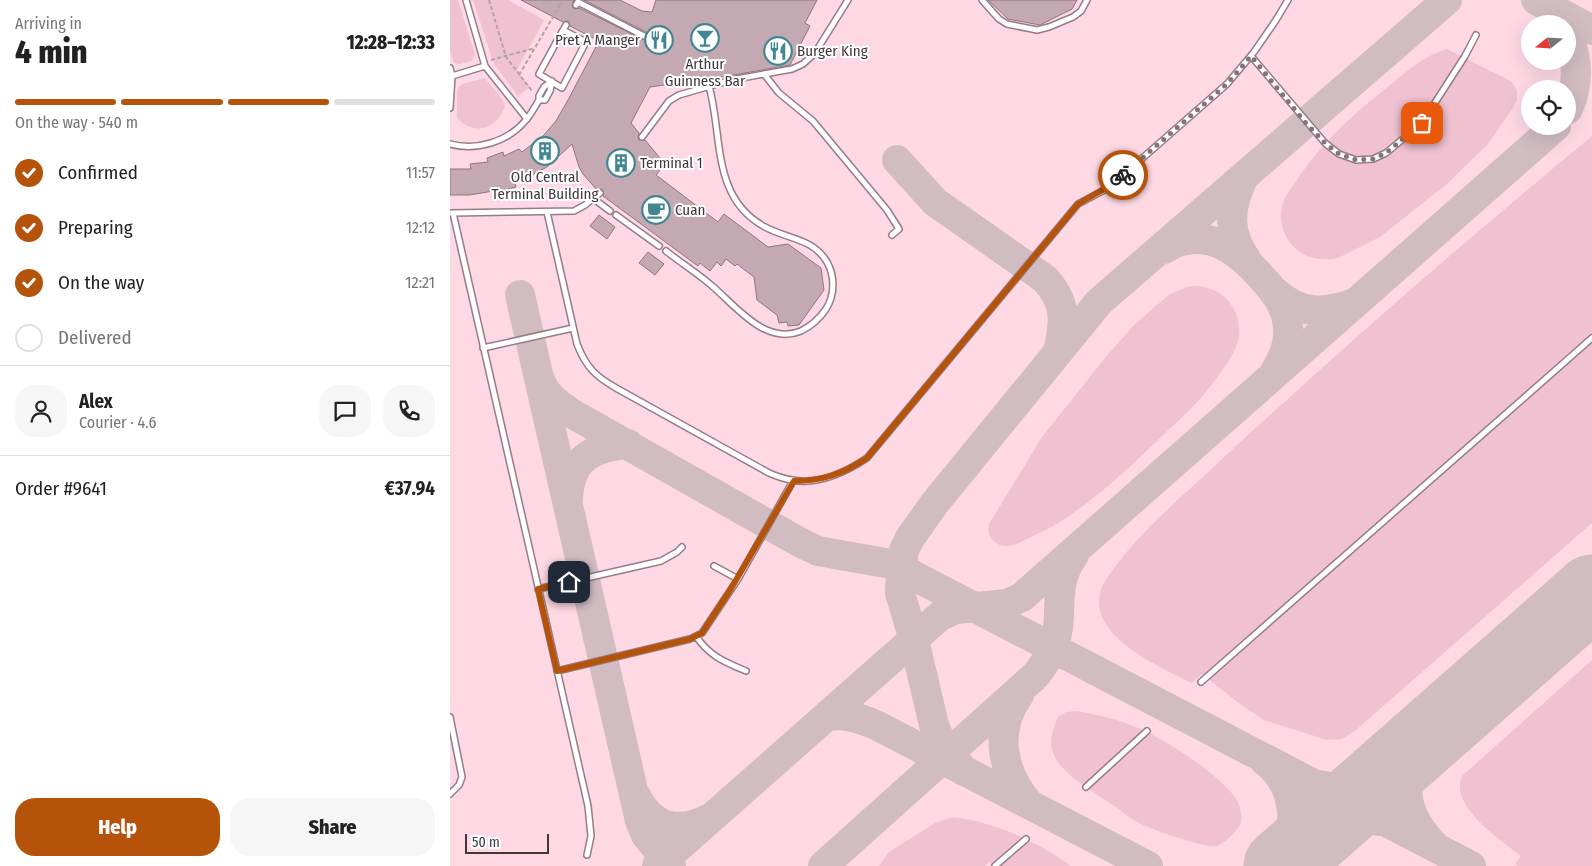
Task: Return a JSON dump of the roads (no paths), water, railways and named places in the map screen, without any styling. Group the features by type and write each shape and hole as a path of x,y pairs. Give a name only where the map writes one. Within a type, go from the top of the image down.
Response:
{"lane":[{"path":"466,0 485,64 528,119"},
{"path":"642,137 669,100 679,95 708,86 792,69 803,64 815,53 848,0"},
{"path":"982,0 1006,24 1037,30 1073,17 1081,11 1087,0"},
{"path":"547,212 573,328 582,357 590,370 601,379 768,473 794,481 822,478 848,470 867,458 1078,204 1106,188 1130,169 1227,84 1251,56 1288,0"},
{"path":"576,5 578,2 644,36"},
{"path":"564,27 586,42 562,88 552,81 539,74 564,27"},
{"path":"1251,56 1325,143 1339,154 1356,160 1373,159 1386,153 1422,123 1465,56 1476,35"},
{"path":"452,76 485,64"},
{"path":"450,68 452,76 450,108"},
{"path":"764,74 779,93 813,121 887,210 899,229 892,235"},
{"path":"450,144 467,147 496,141 509,136 528,119 540,100 539,96 552,81"},
{"path":"666,251 755,323 773,333 789,334 807,328 821,316 831,299 833,287 832,273 822,255 795,237 775,232 753,219 744,211 728,188 723,174 714,106 708,86"},
{"path":"587,854 591,836 590,821 451,213 574,210 594,199 600,193"},
{"path":"594,199 610,210"},
{"path":"616,215 659,246"},
{"path":"483,348 573,328"},
{"path":"1201,682 1592,338"},
{"path":"557,671 690,639 702,633 738,579 794,481"},
{"path":"538,589 654,563 668,558 682,547"},
{"path":"714,566 738,579"},
{"path":"696,636 703,646 717,659 746,670"},
{"path":"450,717 462,778 459,785 450,794"},
{"path":"1086,787 1147,732"},
{"path":"994,866 1026,839"}],"place":[{"name":"Arthur Guinness Bar","path":"705,38"},
{"name":"Pret A Manger","path":"659,40"},
{"name":"Burger King","path":"778,51"},
{"name":"Old Central Terminal Building","path":"545,151"},
{"name":"Terminal 1","path":"621,163"},
{"name":"Cuan","path":"656,210"}]}
